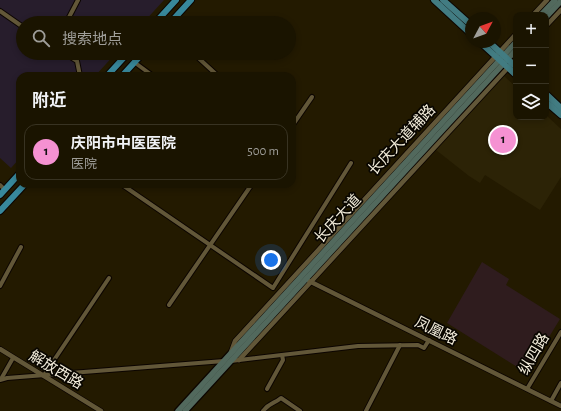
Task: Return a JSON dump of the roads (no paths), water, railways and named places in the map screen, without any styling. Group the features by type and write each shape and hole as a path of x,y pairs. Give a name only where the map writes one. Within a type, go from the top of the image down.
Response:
{"highway":[{"path":"161,16 176,0"},
{"path":"176,16 190,0"},
{"path":"111,72 122,60"},
{"path":"125,72 134,62"},
{"path":"0,195 2,188 16,176"},
{"path":"0,211 21,188"}],"main road":[{"path":"434,0 465,28"},
{"path":"444,0 465,19"},
{"path":"544,12 555,0"},
{"path":"549,14 561,1"},
{"name":"长庆大道","path":"185,411 506,60 513,47"},
{"path":"489,48 506,60"},
{"path":"495,48 513,70"},
{"path":"549,97 561,108"},
{"path":"549,105 561,115"},
{"name":"长庆大道","path":"178,411 231,353 307,278"}],"street":[{"path":"70,16 78,0"},
{"path":"536,12 547,0"},
{"path":"549,23 561,10"},
{"path":"0,12 16,22"},
{"name":"长庆大道辅路","path":"231,353 234,341 506,60 513,42"},
{"path":"75,60 77,61 79,72"},
{"path":"201,60 214,72"},
{"path":"134,62 148,72"},
{"path":"296,120 312,97"},
{"path":"127,188 273,288 351,163"},
{"path":"170,305 249,188"},
{"path":"0,286 21,247"},
{"path":"40,376 109,278"},
{"path":"239,360 307,278"},
{"name":"凤凰路","path":"307,278 429,340 529,388"},
{"name":"凤凰路","path":"307,278 529,388 561,406"},
{"name":"纵四路","path":"529,388 561,332"},
{"name":"纵四路","path":"529,388 561,335"},
{"path":"0,380 223,362 358,346 418,345 424,348 429,340"},
{"path":"368,410 400,345"},
{"name":"解放西路","path":"0,350 12,359"},
{"name":"解放西路","path":"0,353 40,376 95,411"},
{"path":"267,389 283,360 282,355"},
{"path":"0,380 12,359"},
{"name":"解放西路","path":"40,376 101,411"},
{"path":"552,400 561,383"},
{"path":"263,411 270,403 276,402 281,398 300,411"},
{"name":"凤凰路","path":"552,400 561,402"}],"place":[{"name":"庆阳市中医医院","path":"503,140"}]}
